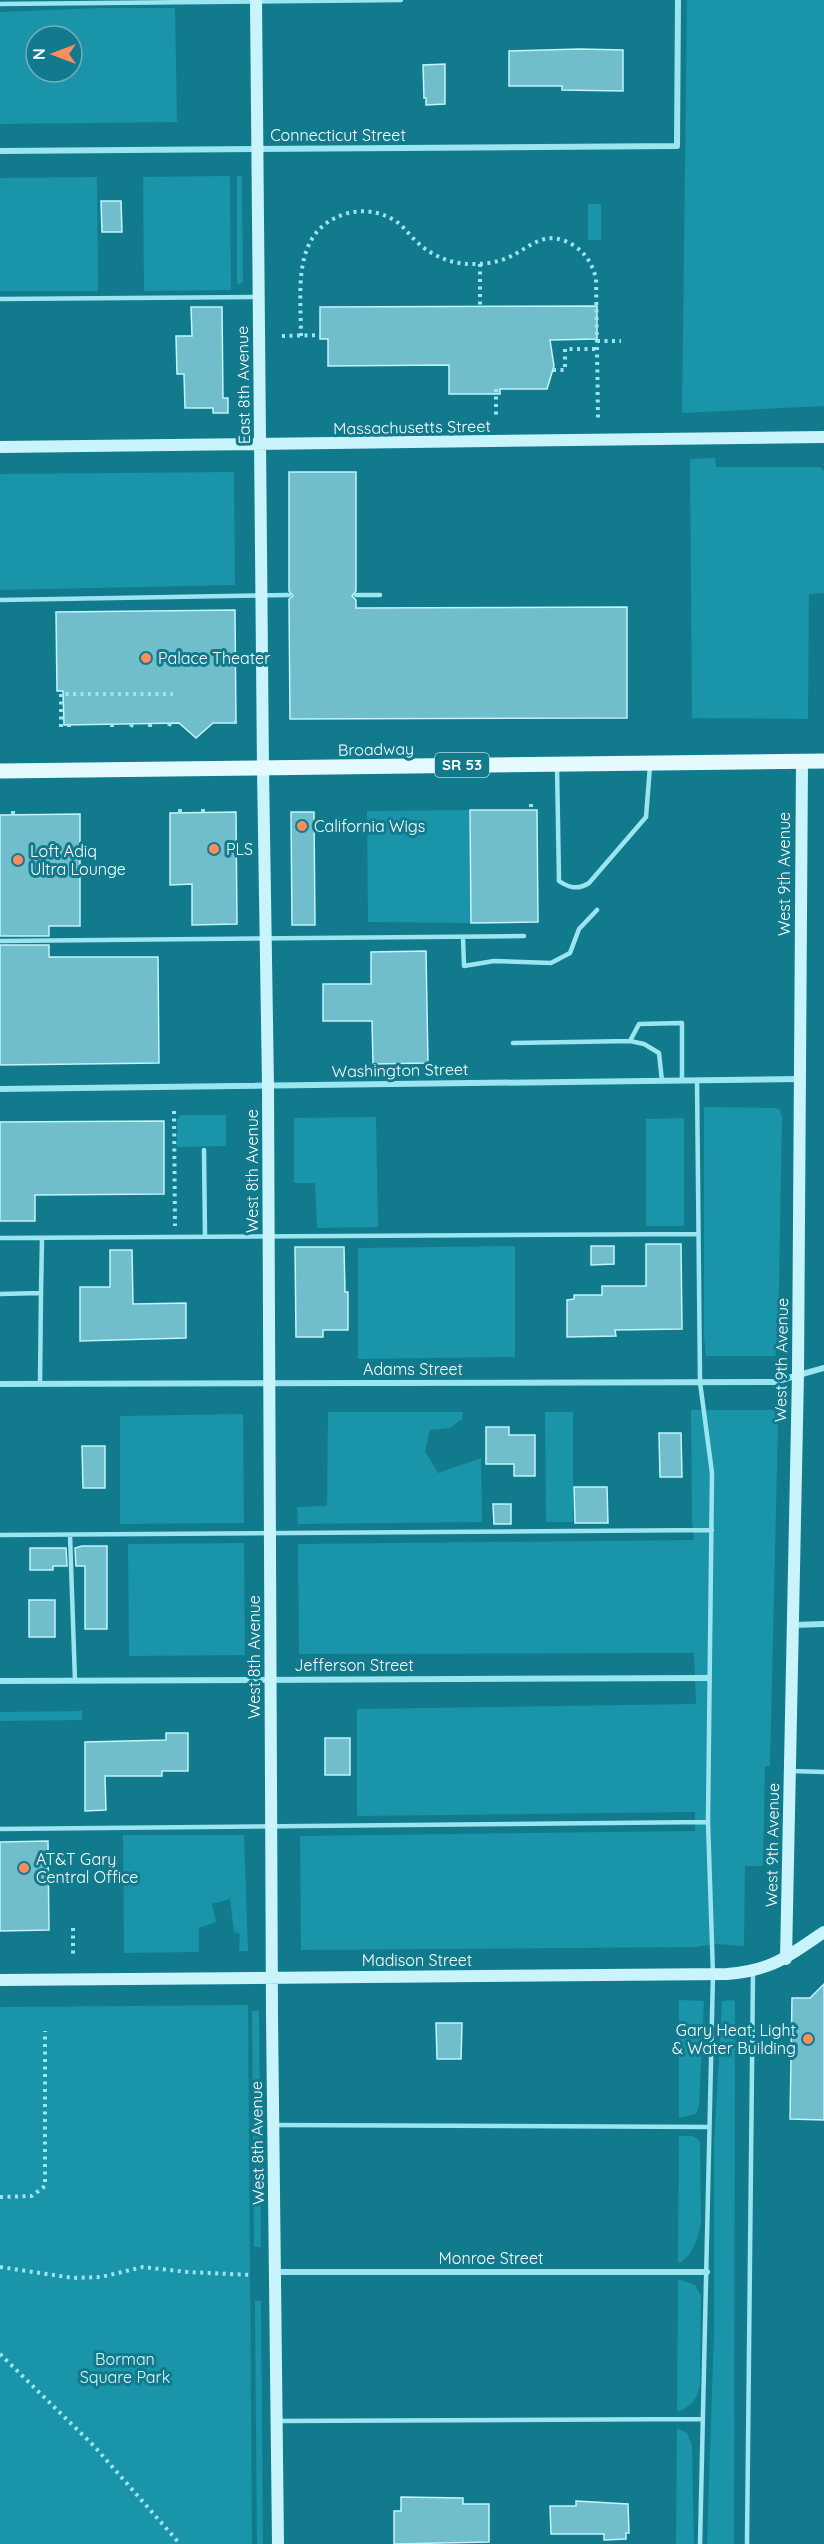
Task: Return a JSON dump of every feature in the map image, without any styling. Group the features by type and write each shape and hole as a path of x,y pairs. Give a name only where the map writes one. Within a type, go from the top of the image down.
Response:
{"main road":[{"name":"Broadway","path":"0,771 824,761"}],"street":[{"name":"Connecticut Street","path":"0,151 677,146 678,0"},
{"name":"East 8th Avenue","path":"256,1 263,769"},
{"name":"Massachusetts Street","path":"0,447 261,446 824,437"},
{"name":"West 9th Avenue","path":"786,1959 798,1374 802,761"},
{"name":"West 8th Avenue","path":"263,769 268,1085 273,2125 278,2544"},
{"name":"Washington Street","path":"0,1089 799,1079"},
{"name":"Adams Street","path":"0,1384 774,1382 824,1368"},
{"path":"793,1625 824,1624"},
{"name":"Jefferson Street","path":"0,1681 708,1678"},
{"name":"Madison Street","path":"0,1980 753,1972 786,1959 824,1932"},
{"name":"Monroe Street","path":"275,2272 707,2272"}],"lane":[{"path":"0,4 400,0"},
{"path":"0,299 259,297"},
{"path":"0,600 289,595"},
{"path":"356,595 380,595"},
{"path":"557,764 559,881 577,888 589,883 646,817 650,762"},
{"path":"463,937 464,966 494,961 551,963 570,952 579,929 597,910"},
{"path":"0,941 524,936"},
{"path":"630,1041 639,1024 682,1023 682,1080"},
{"path":"513,1042 630,1041 644,1044 659,1053 662,1081"},
{"path":"697,1080 700,1382 711,1473 708,1822 713,1974 700,2544"},
{"path":"204,1150 205,1236"},
{"path":"0,1238 698,1234"},
{"path":"40,1384 42,1238"},
{"path":"0,1294 41,1293"},
{"path":"0,1535 711,1530"},
{"path":"70,1534 75,1680"},
{"path":"790,1771 824,1772"},
{"path":"0,1829 708,1822"},
{"path":"747,2543 753,1972"},
{"path":"273,2125 709,2127"},
{"path":"277,2421 703,2419"}],"path":[{"path":"301,336 301,273 305,251 317,230 340,215 356,211 379,213 396,221 416,241 438,256 463,264 480,264 505,259 531,243 558,238 577,247 590,261 596,278 598,418"},
{"path":"480,264 480,306"},
{"path":"282,336 320,335"},
{"path":"597,341 621,341"},
{"path":"553,369 565,369 565,349 597,349"},
{"path":"496,389 496,419"},
{"path":"61,727 61,694 173,693"},
{"path":"234,721 239,726"},
{"path":"174,1111 175,1226"},
{"path":"73,1928 73,1956"},
{"path":"0,2197 32,2196 45,2186 45,2031"},
{"path":"45,2087 52,2087"},
{"path":"0,2267 73,2278 101,2277 143,2267 196,2273 252,2275"},
{"path":"0,2354 94,2446 180,2544"}],"green space":[{"path":"687,0 824,0 824,406 682,413"},
{"path":"175,8 177,122 0,124 0,12"},
{"path":"230,176 231,290 144,291 143,177"},
{"path":"237,176 242,176 243,282 239,285 237,283"},
{"path":"97,177 98,291 0,291 0,178"},
{"path":"588,204 601,204 601,240 588,240"},
{"path":"715,458 716,467 820,467 824,471 824,593 809,594 808,719 692,718 690,459"},
{"path":"234,472 235,585 0,590 0,474"},
{"path":"470,810 471,923 368,922 367,811"},
{"path":"704,1107 776,1108 780,1110 782,1117 778,1343 775,1356 706,1356 704,1335"},
{"path":"181,1115 226,1115 226,1146 177,1147 177,1120"},
{"path":"376,1117 378,1227 317,1228 315,1183 294,1183 294,1118"},
{"path":"684,1118 684,1226 646,1226 646,1119"},
{"path":"515,1246 515,1357 358,1359 358,1248"},
{"path":"691,1410 777,1410 770,1766 765,1766 763,1866 745,1866 744,1946 715,1944 696,1947 301,1950 300,1836 695,1831 695,1812 357,1816 357,1709 696,1704 694,1653 299,1654 298,1544 694,1540"},
{"path":"328,1412 463,1412 462,1419 450,1428 430,1430 425,1451 438,1473 481,1458 482,1522 298,1524 297,1507 327,1506"},
{"path":"545,1412 573,1412 573,1522 546,1522"},
{"path":"243,1414 244,1523 120,1524 120,1416"},
{"path":"244,1543 245,1655 129,1656 128,1544"},
{"path":"82,1711 82,1720 0,1721 0,1712"},
{"path":"123,1835 244,1835 248,1951 239,1951 240,1934 234,1932 230,1899 212,1904 216,1922 199,1928 199,1952 124,1953"},
{"path":"679,2000 704,2001 699,2105 696,2114 679,2118"},
{"path":"735,2000 734,2544 707,2544 714,2330 714,2145 722,2001"},
{"name":"Borman Square Park","path":"248,2005 252,2544 0,2544 0,2007"},
{"path":"252,2011 259,2011 261,2247 254,2247"},
{"path":"679,2136 693,2136 700,2143 701,2221 691,2252 678,2263"},
{"path":"678,2279 695,2285 701,2296 700,2384 693,2402 677,2412"},
{"path":"255,2301 261,2301 263,2544 257,2544"},
{"path":"677,2428 687,2433 692,2445 694,2544 676,2544"}],"building":[{"path":"623,50 623,91 562,90 562,86 509,86 509,51"},
{"path":"445,64 445,104 426,105 423,65"},
{"path":"101,201 121,201 122,232 102,232"},
{"path":"597,306 597,339 550,340 554,366 547,389 500,389 500,394 449,394 449,365 328,366 328,339 320,339 320,307"},
{"path":"191,307 222,307 223,398 228,398 228,413 213,413 213,408 185,408 184,374 177,374 176,336 192,336"},
{"path":"289,472 356,472 356,591 352,596 356,600 356,608 627,607 627,718 290,719 289,599 293,596 289,591"},
{"name":"Palace Theater","path":"235,610 236,723 213,723 196,738 179,723 64,725 63,691 57,691 56,612"},
{"path":"470,810 537,810 538,922 471,923"},
{"name":"PLS","path":"236,812 237,924 192,925 192,884 170,885 170,813"},
{"path":"291,812 314,812 315,925 292,925"},
{"path":"80,814 80,926 49,926 49,936 0,936 0,815"},
{"path":"0,945 49,945 49,957 158,957 159,1063 0,1065"},
{"path":"426,951 428,1063 373,1064 372,1021 323,1021 323,984 371,984 371,952"},
{"path":"164,1121 164,1194 35,1195 35,1221 0,1221 0,1122"},
{"path":"646,1244 681,1244 682,1329 615,1330 616,1336 567,1337 567,1300 574,1299 574,1295 602,1295 602,1286 646,1286"},
{"path":"591,1246 614,1246 614,1264 591,1265"},
{"path":"295,1247 344,1247 345,1292 348,1292 348,1330 323,1330 323,1337 296,1337"},
{"path":"110,1250 132,1250 133,1304 186,1303 186,1338 80,1341 80,1287 110,1287"},
{"path":"486,1427 509,1427 509,1435 535,1435 535,1476 514,1476 514,1464 486,1464"},
{"path":"659,1433 681,1433 682,1477 660,1477"},
{"path":"82,1446 105,1446 105,1488 83,1488"},
{"path":"574,1487 607,1487 608,1523 575,1523"},
{"path":"493,1504 511,1504 511,1524 494,1524"},
{"path":"107,1546 107,1629 85,1629 85,1566 76,1566 75,1548"},
{"path":"30,1548 66,1548 67,1566 53,1566 53,1570 30,1570"},
{"path":"29,1600 55,1600 55,1637 29,1637"},
{"path":"166,1733 188,1733 188,1771 162,1771 162,1776 105,1776 106,1810 85,1811 85,1742 166,1740"},
{"path":"325,1738 350,1738 350,1775 325,1775"},
{"name":"AT&T Gary Central Office","path":"48,1841 49,1930 0,1931 0,1842"},
{"name":"Gary Heat, Light & Water Building","path":"824,1984 824,2120 790,2119 792,1998 810,1998"},
{"path":"436,2023 462,2023 461,2059 437,2059"},
{"path":"401,2497 463,2498 463,2504 489,2504 489,2542 394,2544 394,2511 401,2511"},
{"path":"576,2501 628,2504 629,2533 626,2533 626,2539 604,2540 604,2534 551,2534 550,2506 576,2506"}],"place":[{"name":"Palace Theater","path":"146,658"},
{"name":"California Wigs","path":"302,826"},
{"name":"PLS","path":"214,849"},
{"name":"Loft Adiq Ultra Lounge","path":"18,860"},
{"name":"AT&T Gary Central Office","path":"24,1868"},
{"name":"Gary Heat, Light & Water Building","path":"808,2039"}]}
